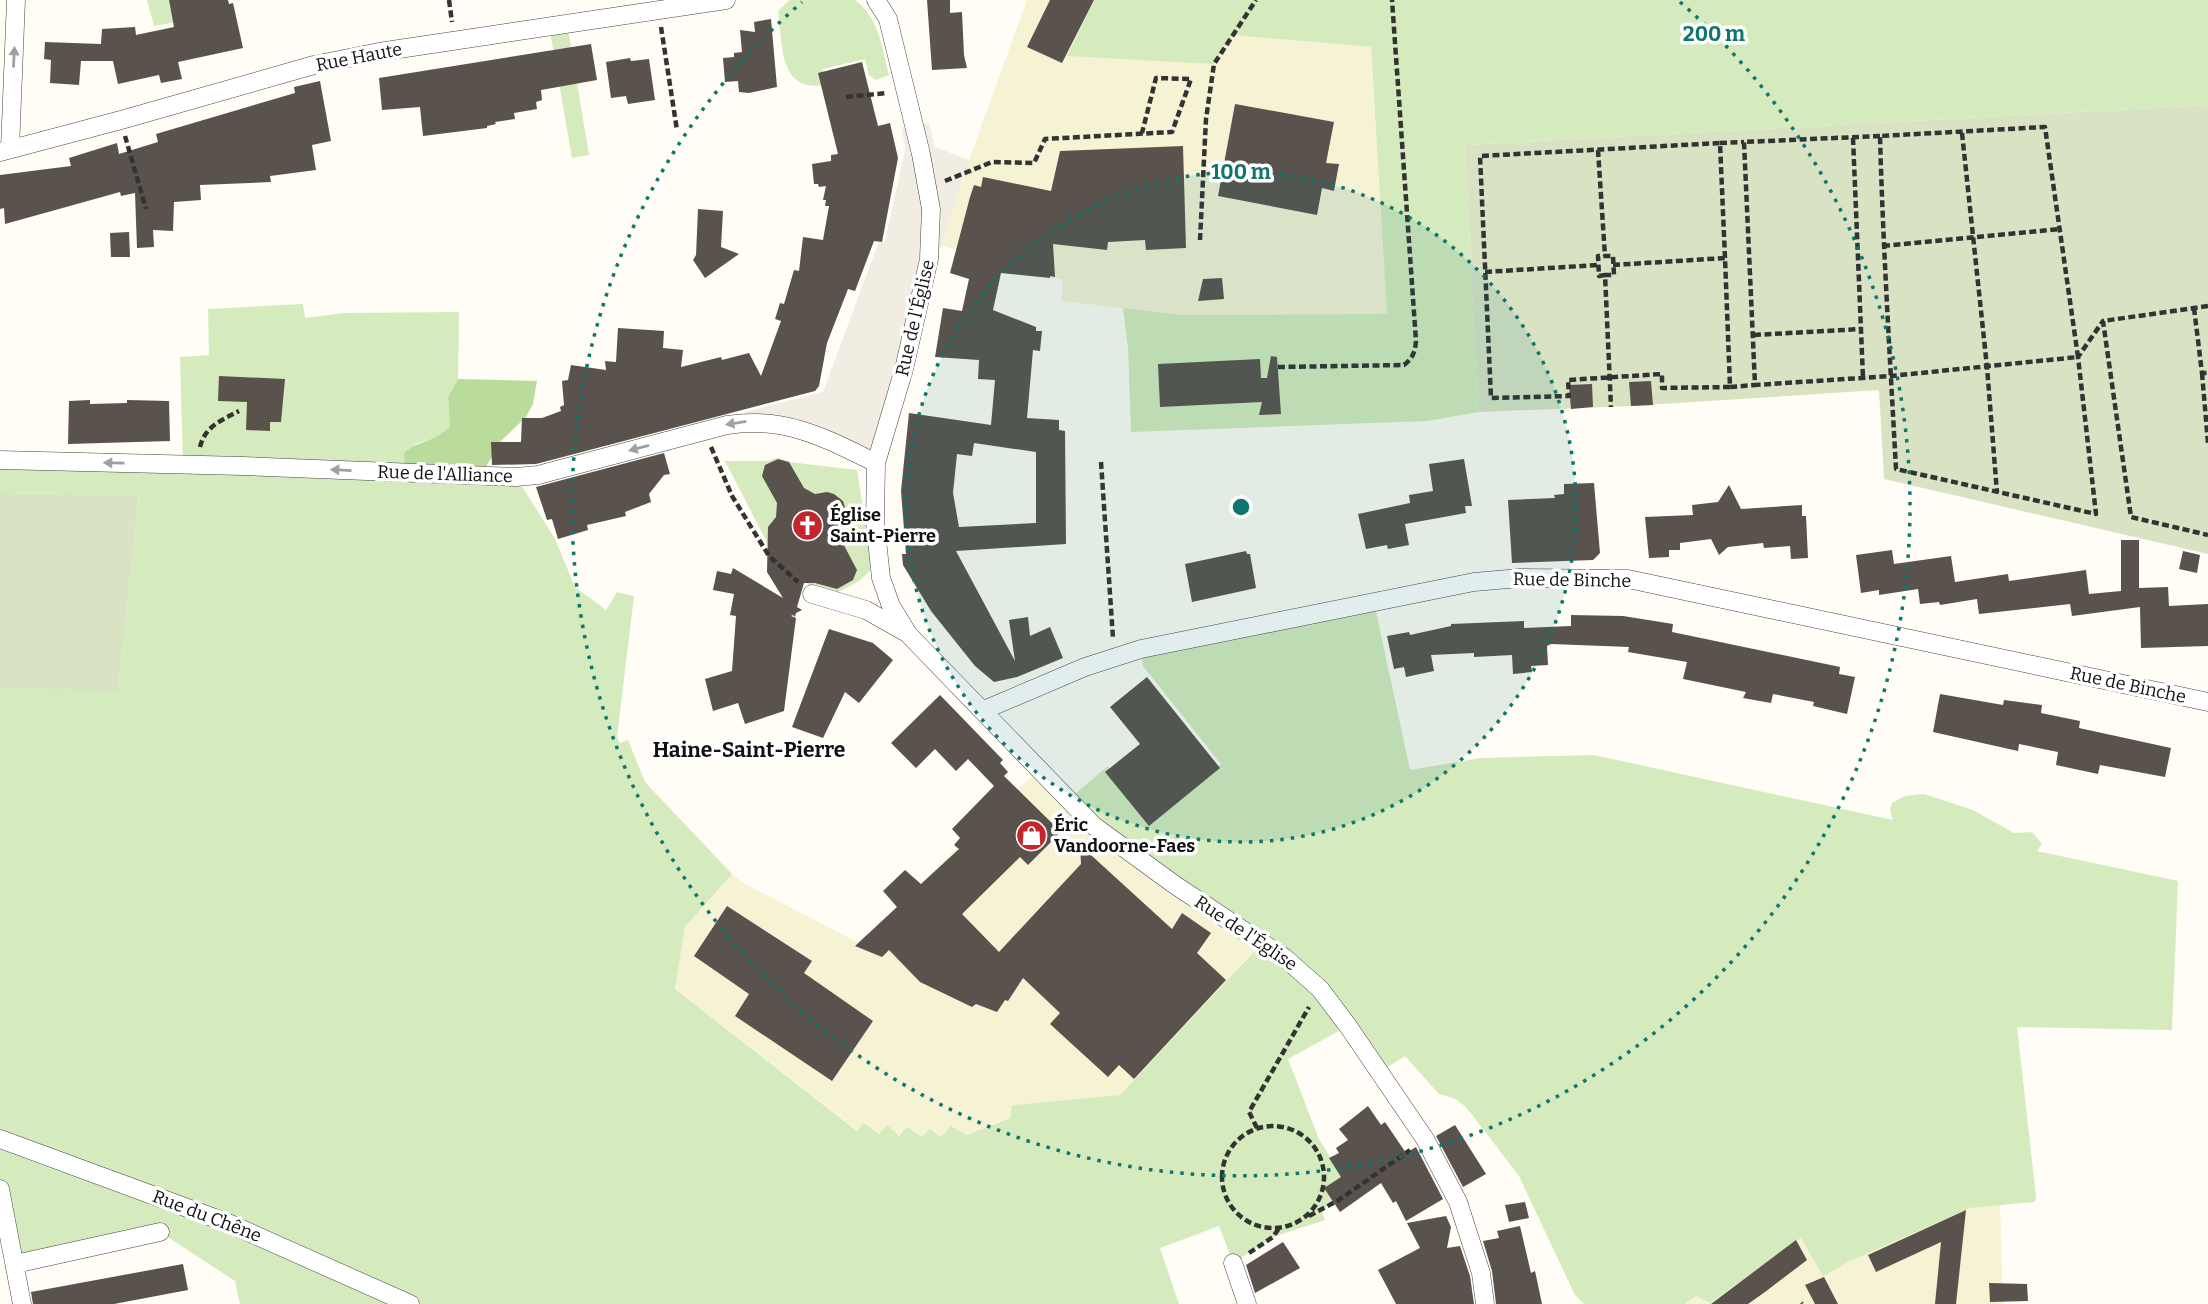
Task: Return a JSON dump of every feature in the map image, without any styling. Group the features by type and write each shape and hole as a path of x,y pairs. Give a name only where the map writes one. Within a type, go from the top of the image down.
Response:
{"street":[{"path":"5,151 16,0"},
{"name":"Rue Haute","path":"5,151 314,65 379,52 726,0"},
{"name":"Rue de l'Église","path":"876,0 888,19 909,99 928,187 932,224 929,259 904,369 876,463 875,521 881,578 891,606 908,634 1094,826 1175,885 1285,958 1320,989 1425,1139 1458,1202 1481,1273 1485,1304"},
{"name":"Rue de l'Alliance","path":"0,460 516,477 538,475 705,430 750,421 806,430 876,463"},
{"name":"Rue de Binche","path":"984,710 1072,672 1154,647 1474,582 1520,578 1628,579 2208,702"},
{"name":"Rue de l'Église","path":"812,594 866,610 908,634"},
{"name":"Rue du Chêne","path":"0,1139 228,1223 410,1304"},
{"path":"0,1189 4,1234 15,1264 23,1304"},
{"path":"15,1264 160,1232"},
{"path":"1233,1262 1247,1304"}],"path":[{"path":"1200,240 1206,119 1214,64 1256,0"},
{"path":"1278,367 1404,365 1411,360 1415,352 1392,0"},
{"path":"658,10 677,130"},
{"path":"928,187 992,162 1034,163 1045,139 1142,134 1171,132 1191,79 1156,78 1142,134"},
{"path":"846,97 880,92 898,94 909,99"},
{"path":"121,120 146,209"},
{"path":"1880,136 1883,246 1891,376 1896,469 2096,514 2078,357 2045,127 1480,156 1491,398 1569,396 1568,380 1610,377 1662,374 1662,388 1730,387 1863,379 1891,376 1987,367 2078,357 2103,321 2208,306"},
{"path":"1962,133 1987,367 1997,493"},
{"path":"1853,138 1863,379"},
{"path":"1744,142 1755,385"},
{"path":"1720,143 1730,387"},
{"path":"1598,150 1605,256"},
{"path":"1883,246 2060,229"},
{"path":"1613,256 1613,265 1614,275 1599,276 1598,257 1613,256"},
{"path":"1613,265 1726,258"},
{"path":"1485,272 1598,265"},
{"path":"1605,275 1611,407"},
{"path":"2194,308 2205,373 2208,443"},
{"path":"2103,321 2131,517 2208,535"},
{"path":"1754,335 1861,329"},
{"path":"198,465 202,438 207,430 239,411"},
{"path":"705,430 732,496 769,556 812,594"},
{"path":"1101,462 1114,657"},
{"path":"1257,1128 1249,1112 1320,989"},
{"path":"1297,1223 1310,1213 1320,1198 1324,1182 1323,1165 1316,1150 1305,1137 1290,1129 1274,1126 1257,1128 1242,1136 1231,1148 1224,1163 1222,1180 1225,1196 1234,1210 1247,1221 1262,1227 1279,1228 1297,1223 1339,1200 1425,1139"},
{"path":"1233,1262 1273,1237 1279,1228"}],"shaded area":[{"path":"1027,0 1094,0 1067,56 1224,46 1232,35 1371,47 1387,314 1182,315 1062,301 1062,279 1018,272 1020,265 942,246 969,160"},
{"path":"929,123 935,147 969,160 942,246 929,259 876,463 750,421 744,412 823,392 878,244 885,241 905,150 902,128"},
{"path":"1038,770 1261,943 1120,1095 1012,1105 1010,1117 966,1135 922,1137 858,1131 675,989 685,927 732,874 743,883 859,943"},
{"path":"2000,1204 2003,1304 1685,1304 1696,1296 1710,1303 1802,1238 1823,1275 1970,1208"}],"green space":[{"path":"147,0 172,0 176,22 154,26"},
{"path":"790,0 855,0 874,24 889,75 876,80 869,75 865,59 823,69 826,85 810,85 799,81 791,74 786,63 778,11"},
{"path":"1094,0 2208,0 2208,105 1465,145 1478,412 1428,421 1131,432 1128,348 1123,308 1182,315 1387,314 1371,47 1232,35 1214,64 1067,56"},
{"path":"567,23 589,155 572,158 549,26"},
{"path":"2208,105 2208,554 1884,479 1879,390 1631,406 1478,412 1465,145"},
{"path":"303,304 305,318 344,313 459,312 458,379 448,397 450,426 439,437 414,444 516,477 554,537 575,587 606,610 617,592 634,596 617,737 620,743 628,740 645,782 732,874 685,927 675,989 857,1131 864,1123 879,1134 887,1125 899,1136 907,1127 922,1137 930,1129 941,1137 951,1126 966,1135 1010,1118 1012,1105 1120,1095 1261,944 1068,800 1108,766 1152,820 1221,764 1143,666 1141,649 1374,602 1410,770 1481,758 1594,755 1893,820 1890,810 1892,803 1905,796 1924,794 1973,810 2014,833 2032,832 2042,844 2037,851 2178,881 2172,1030 2017,1027 2035,1202 1970,1208 1848,1262 1823,1276 1801,1238 1710,1303 1696,1296 1685,1304 1584,1304 1575,1295 1519,1176 1466,1107 1454,1098 1439,1094 1405,1056 1380,1072 1348,1026 1288,1059 1319,1139 1343,1178 1339,1200 1321,1210 1325,1220 1273,1237 1233,1263 1219,1226 1160,1248 1179,1304 240,1304 235,1281 160,1232 15,1264 0,1189 0,688 118,690 139,495 0,493 0,460 183,464 180,357 209,355 208,309"},
{"path":"458,379 537,381 533,404 526,417 501,441 480,477 405,466 404,453 450,426 448,397"},
{"path":"776,458 857,470 870,552 870,571 859,581 833,595 813,588 774,556 725,461 768,461"},
{"path":"0,493 139,495 118,691 0,688"}],"building":[{"path":"169,0 228,0 229,4 233,3 243,48 178,62 182,79 161,83 159,75 118,84 113,61 81,61 79,85 50,83 51,60 44,59 45,42 101,44 102,29 135,27 136,35 174,27"},
{"path":"927,0 950,0 950,13 962,12 967,68 932,70"},
{"path":"1050,0 1094,0 1062,63 1027,47"},
{"path":"771,19 777,87 749,93 739,92 738,81 725,82 723,58 734,57 734,53 742,52 740,30 755,32 754,22"},
{"path":"591,44 597,80 541,90 542,100 536,102 537,109 514,113 515,119 495,122 496,124 487,128 423,136 420,107 382,110 379,78"},
{"path":"630,58 631,61 649,59 655,100 628,104 626,96 611,98 606,62"},
{"path":"862,62 878,126 890,123 898,158 882,242 874,241 855,291 848,289 827,343 819,386 815,391 536,464 492,465 491,442 521,442 522,418 542,418 561,411 560,407 564,405 562,381 568,380 571,365 606,370 605,361 616,362 618,328 664,331 663,348 683,350 681,367 749,353 761,376 781,321 775,319 780,303 784,304 794,270 799,271 803,237 823,240 829,206 825,206 826,200 823,200 826,186 819,187 814,184 812,164 831,161 831,155 838,154 818,73"},
{"path":"320,81 331,141 312,145 316,170 270,176 271,182 200,185 201,200 174,202 173,231 153,230 154,247 137,248 135,193 121,196 120,192 5,224 4,208 0,209 0,175 71,166 69,158 117,143 119,154 158,142 156,134 295,93 294,87"},
{"path":"1235,104 1334,122 1326,163 1339,164 1334,191 1322,188 1317,215 1218,196"},
{"path":"1183,146 1186,248 1146,250 1145,240 1108,242 1107,250 1053,244 1055,277 1001,273 993,310 1036,327 1036,331 1042,331 1040,351 1033,350 1027,418 1059,420 1059,430 1065,431 1066,544 956,551 1015,661 1009,620 1028,617 1030,636 1050,627 1063,658 1017,677 994,682 975,666 931,611 903,565 902,554 906,554 901,491 909,413 991,425 995,380 978,379 979,360 935,357 943,308 962,311 969,279 950,273 974,185 981,187 983,177 1051,191 1060,151","holes":["974,443 1036,452 1036,523 959,527 953,493 957,454 972,456"]},
{"path":"698,209 723,211 721,247 739,254 705,278 693,260 696,255"},
{"path":"129,232 130,257 111,257 110,233"},
{"path":"1222,278 1224,299 1198,301 1203,279"},
{"path":"1271,356 1277,357 1281,414 1259,415 1262,402 1160,407 1158,364 1260,359 1261,378 1267,378"},
{"path":"219,376 285,379 281,422 270,422 270,431 246,430 247,402 218,401"},
{"path":"1651,381 1653,405 1631,406 1629,382"},
{"path":"1592,384 1593,407 1571,409 1569,385"},
{"path":"90,400 90,404 127,403 127,400 169,401 170,441 68,444 69,401"},
{"path":"664,453 670,474 664,475 649,494 651,502 625,512 626,516 587,525 588,530 558,539 552,519 547,520 536,487"},
{"path":"778,459 789,462 804,488 815,494 834,494 843,501 848,517 838,534 857,570 853,580 837,589 804,583 797,607 802,610 796,613 795,617 791,616 796,618 784,711 745,724 738,703 713,711 705,679 732,671 736,616 730,615 734,594 713,590 717,571 731,574 733,568 783,598 767,572 768,527 776,517 777,503 762,476 765,465"},
{"path":"1464,459 1472,506 1465,506 1466,513 1405,524 1409,545 1366,549 1358,514 1410,503 1409,495 1433,491 1429,464"},
{"path":"1594,483 1600,553 1593,560 1512,563 1508,500 1555,498 1554,495 1564,494 1564,484"},
{"path":"1729,485 1741,509 1802,505 1802,516 1806,516 1808,558 1791,559 1790,546 1764,548 1763,543 1728,547 1719,555 1711,539 1680,543 1680,550 1669,550 1669,557 1649,558 1645,517 1693,515 1692,505 1718,502"},
{"path":"2121,540 2139,540 2139,588 2168,587 2169,606 2208,604 2208,646 2141,648 2140,607 2072,616 2070,604 1979,614 1977,599 1940,605 1939,602 1920,604 1918,589 1879,595 1879,590 1861,593 1856,555 1892,550 1894,564 1951,556 1955,582 2008,574 2009,581 2086,570 2089,594 2121,591"},
{"path":"1246,551 1250,554 1256,588 1192,602 1185,564"},
{"path":"2183,551 2200,555 2197,573 2179,569"},
{"path":"1571,615 1623,616 1673,624 1672,632 1840,667 1839,674 1855,677 1847,714 1813,706 1814,702 1773,694 1771,703 1743,698 1746,692 1683,679 1687,662 1628,652 1629,647 1551,644 1547,646 1548,665 1531,666 1532,672 1513,674 1512,655 1431,655 1434,671 1406,677 1404,667 1394,669 1387,636 1409,632 1410,635 1451,624 1524,621 1524,628 1571,626"},
{"path":"829,629 873,643 893,660 859,703 845,692 823,738 792,727"},
{"path":"1147,677 1220,768 1149,826 1105,772 1140,744 1110,707"},
{"path":"1940,694 2003,705 2004,700 2042,705 2041,713 2080,721 2079,728 2171,748 2165,777 2100,765 2098,774 2056,765 2058,752 2019,744 2018,751 1933,732"},
{"path":"940,695 1003,760 1000,763 1008,772 1004,776 1061,832 1028,865 1020,857 962,914 999,952 1081,864 1080,845 1172,929 1182,913 1211,933 1197,953 1226,980 1134,1079 1119,1065 1108,1077 1050,1024 1060,1013 1023,978 997,1012 976,1004 972,1007 920,982 889,950 882,957 855,946 897,907 883,891 905,870 921,884 959,849 954,845 960,838 952,829 994,786 968,759 956,771 935,749 916,768 891,743"},
{"path":"727,906 812,961 804,973 873,1021 832,1081 735,1016 749,994 694,956"},
{"path":"1368,1106 1381,1125 1385,1122 1406,1153 1416,1147 1443,1199 1406,1221 1396,1201 1393,1203 1381,1183 1340,1212 1324,1188 1341,1177 1329,1158 1339,1153 1336,1148 1348,1140 1339,1129"},
{"path":"1455,1125 1486,1174 1463,1187 1436,1136"},
{"path":"1525,1202 1529,1218 1509,1222 1505,1205"},
{"path":"1966,1210 1956,1304 1935,1304 1941,1242 1876,1272 1868,1255"},
{"path":"1446,1216 1451,1227 1447,1248 1460,1246 1470,1276 1474,1304 1396,1304 1378,1270 1420,1248 1407,1223"},
{"path":"1520,1226 1531,1273 1535,1271 1542,1304 1496,1304 1492,1271 1483,1241 1499,1238 1497,1231"},
{"path":"1796,1240 1807,1260 1765,1292 1748,1304 1711,1304"},
{"path":"1283,1242 1300,1268 1255,1293 1246,1265"},
{"path":"183,1264 188,1290 114,1304 33,1304 31,1292"},
{"path":"1824,1277 1838,1304 1815,1304 1805,1285"},
{"path":"1989,1283 2027,1284 2028,1301 1990,1302"}],"place":[{"name":"Église Saint-Pierre","path":"807,525"},
{"name":"Éric Vandoorne-Faes","path":"1031,835"}],"district":[{"name":"Haine-Saint-Pierre","path":"749,750"}]}
